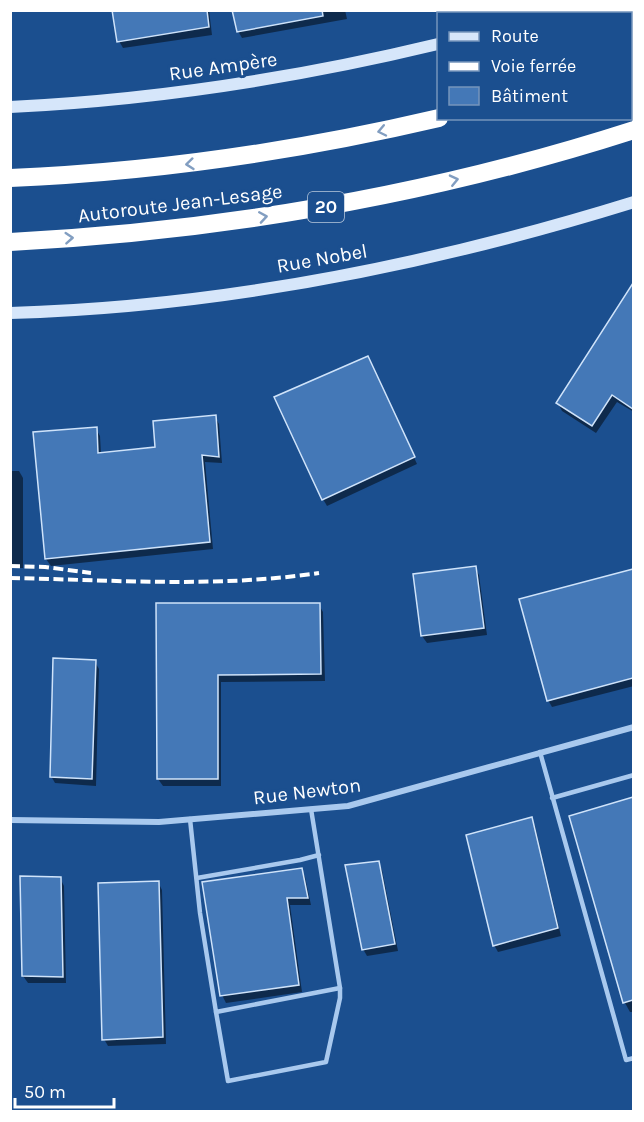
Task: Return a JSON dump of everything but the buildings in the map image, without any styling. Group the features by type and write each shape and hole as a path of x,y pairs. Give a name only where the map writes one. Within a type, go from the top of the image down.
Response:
{"highway":[{"name":"Autoroute Jean-Lesage","path":"10,178 103,173 232,159 347,139 437,119"},
{"name":"Autoroute Jean-Lesage","path":"10,242 183,228 327,207 468,177 633,130"}],"street":[{"name":"Rue Ampère","path":"10,106 138,98 249,83 334,68 437,44"},
{"name":"Rue Nobel","path":"10,313 165,301 335,276 486,244 633,202"},
{"name":"Rue Newton","path":"10,820 159,822 348,806 633,727"}],"lane":[{"path":"540,752 626,1060 633,1058"},
{"path":"552,798 633,775"},
{"path":"190,819 216,1012 228,1081 326,1062 340,998 340,988 311,809"},
{"path":"197,878 319,855"},
{"path":"216,1012 340,988"}],"railway":[{"path":"10,566 45,567 91,573"},
{"path":"10,578 204,582 281,578 319,573"}]}
